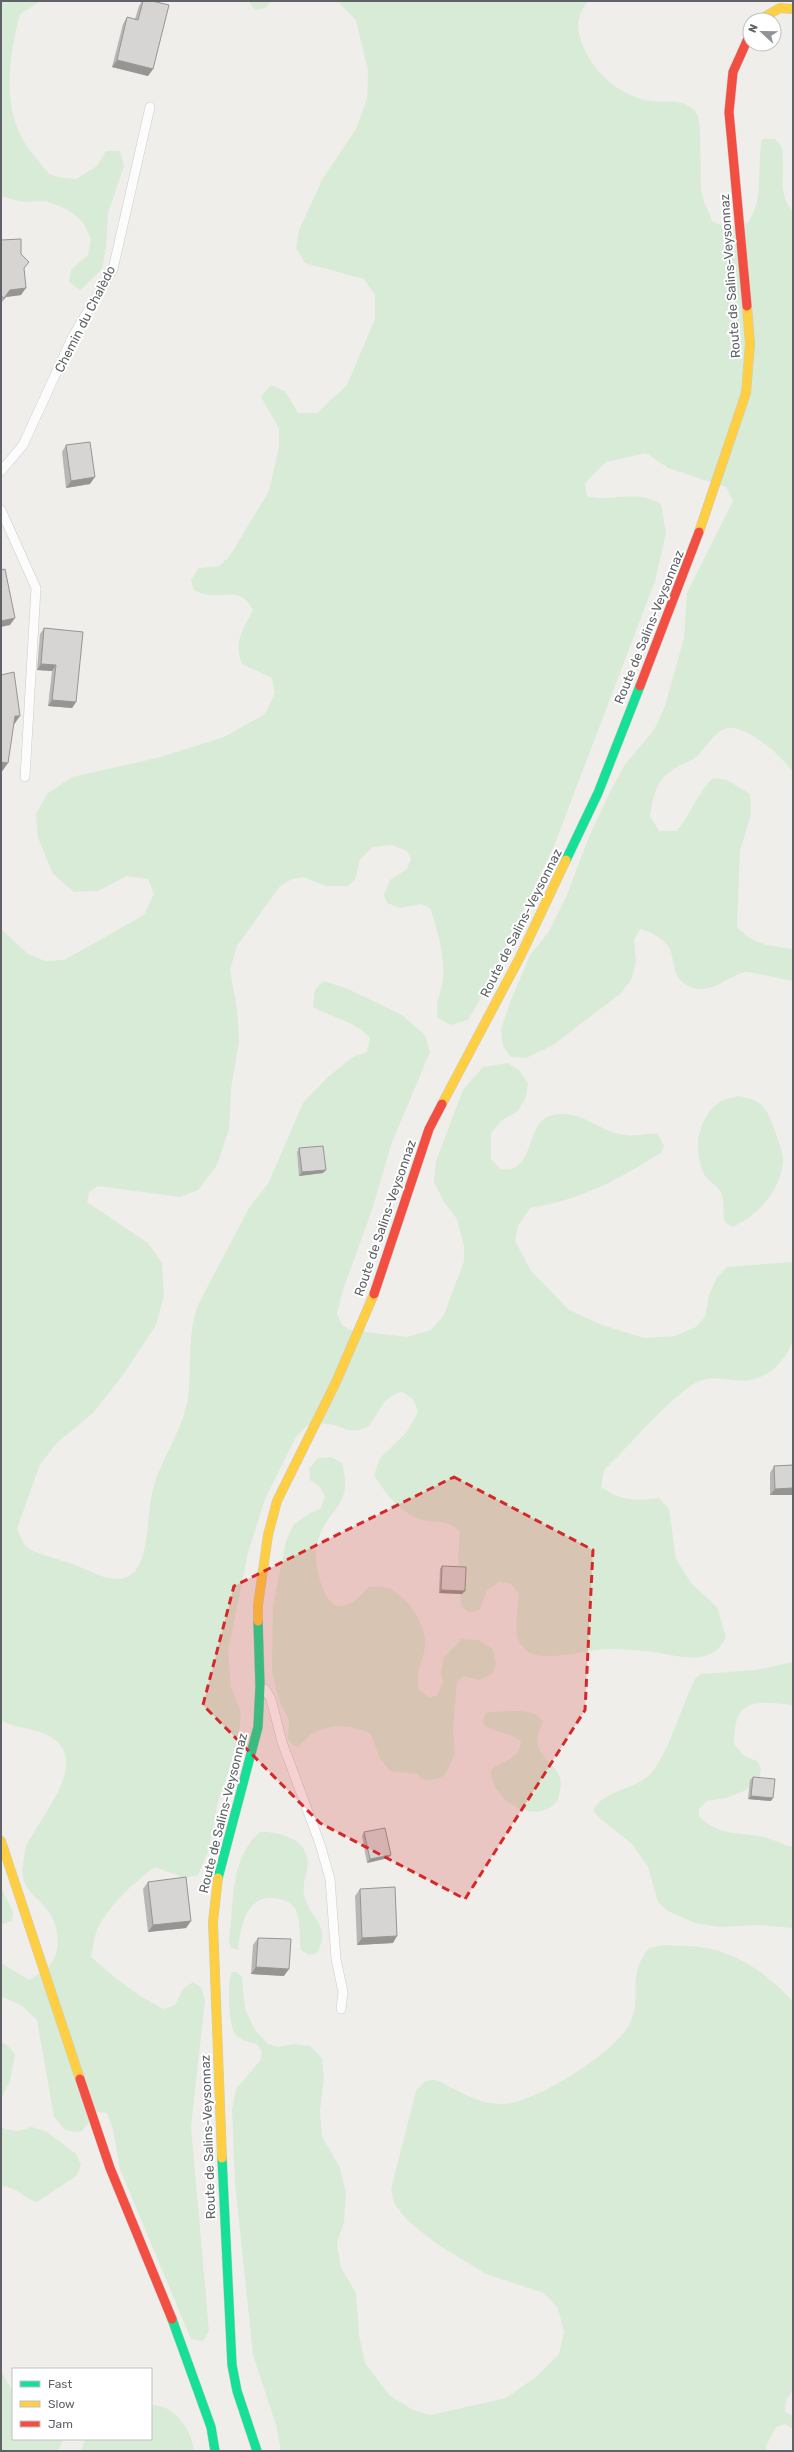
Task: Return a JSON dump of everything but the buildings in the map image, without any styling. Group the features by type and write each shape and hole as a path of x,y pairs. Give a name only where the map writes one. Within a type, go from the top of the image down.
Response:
{"street":[{"path":"773,12 780,8 793,9"},
{"name":"Route de Salins-Veysonnaz","path":"257,2451 237,2391 231,2358 222,2173 219,2048 213,1922 218,1878 255,1746 260,1686 259,1590 268,1535 277,1501 336,1382 370,1304 429,1129 520,956 598,793 696,542 740,419 746,393 750,344 729,112 733,72 742,52"},
{"path":"1,1840 110,2168 180,2340 211,2427 215,2451"}],"lane":[{"name":"Chemin du Chalèdo","path":"1,471 24,445 73,336 113,269 150,107"},
{"path":"1,510 36,588 25,777"},
{"path":"260,1686 267,1691 271,1699 282,1742 320,1844 330,1879 336,1959 343,1992 342,2009"}],"highlighted area":[{"path":"454,1477 593,1550 585,1710 465,1899 320,1823 203,1705 234,1586"}],"green space":[{"path":"1,1 41,1 20,14 12,52 10,90 12,109 17,126 25,143 42,165 54,176 76,179 97,166 106,151 120,151 124,166 108,213 106,248 102,269 80,290 69,282 71,270 88,255 91,239 83,222 67,209 45,201 22,202 1,196"},
{"path":"248,1 272,1 265,8 255,10"},
{"path":"339,1 588,1 581,12 578,29 583,46 588,56 601,74 609,82 628,94 650,101 681,103 687,105 697,114 700,127 702,193 712,221 725,227 748,223 753,213 757,203 762,139 775,139 780,145 783,157 783,189 788,205 793,212 793,772 773,751 755,737 737,729 724,729 715,736 695,758 674,769 661,780 654,797 650,816 659,831 677,831 698,797 713,778 727,780 750,794 751,814 740,851 737,927 750,938 762,944 793,949 793,981 745,972 714,987 707,989 694,988 680,980 668,946 655,935 640,929 634,940 636,962 631,980 620,994 553,1045 526,1058 511,1057 503,1046 501,1029 511,1000 530,955 548,933 566,897 589,837 624,766 654,730 665,706 684,638 687,593 733,501 726,487 668,468 646,453 606,462 585,483 587,496 606,498 632,496 651,499 661,504 666,533 655,581 554,846 486,989 468,1020 451,1025 438,1018 437,1007 443,978 443,961 438,933 430,908 421,904 400,908 387,903 384,895 390,880 407,869 411,859 407,851 392,845 373,847 360,859 355,880 348,886 326,886 303,877 292,879 280,886 237,946 230,970 237,1009 239,1041 231,1089 229,1129 217,1165 198,1190 180,1197 98,1186 89,1192 87,1202 148,1243 162,1263 164,1296 156,1325 123,1375 93,1413 58,1442 40,1464 17,1529 24,1544 32,1550 74,1564 100,1576 121,1579 134,1572 139,1565 145,1546 150,1503 155,1482 181,1423 188,1398 192,1327 198,1305 250,1206 268,1184 303,1103 328,1077 353,1057 367,1052 370,1038 364,1032 351,1024 313,1007 315,990 323,981 346,988 402,1015 425,1035 430,1052 392,1142 372,1210 343,1290 337,1314 342,1325 350,1330 407,1337 431,1330 444,1315 464,1261 464,1246 457,1219 444,1202 434,1182 436,1161 463,1090 483,1067 508,1063 519,1070 528,1083 526,1097 518,1111 502,1120 491,1133 491,1159 500,1169 512,1169 519,1164 528,1149 539,1124 545,1118 553,1115 573,1115 607,1130 625,1135 633,1136 658,1134 664,1146 662,1152 631,1171 599,1187 566,1200 530,1208 518,1226 515,1241 531,1271 569,1310 602,1325 644,1338 675,1336 696,1327 705,1317 709,1295 717,1277 727,1267 793,1262 793,1340 787,1354 777,1366 765,1375 745,1381 714,1378 702,1380 692,1385 652,1420 604,1470 601,1487 608,1492 635,1500 659,1498 669,1509 676,1559 691,1583 717,1607 726,1637 719,1647 711,1654 701,1657 690,1658 655,1652 623,1649 611,1649 558,1656 538,1655 529,1652 519,1642 517,1632 517,1612 519,1594 511,1584 499,1582 487,1590 480,1609 470,1613 461,1606 458,1558 460,1531 456,1527 447,1523 423,1520 408,1513 394,1502 374,1475 380,1458 406,1433 418,1412 413,1399 402,1392 393,1395 387,1400 382,1405 371,1423 360,1430 355,1431 331,1424 315,1424 308,1425 296,1437 265,1499 248,1553 228,1651 231,1688 241,1712 238,1745 218,1801 209,1849 198,1875 185,1878 155,1867 121,1896 100,1924 95,1936 91,1957 135,1992 164,2009 175,2005 183,1989 193,1982 201,1987 205,2000 191,2127 209,2331 203,2341 191,2339 120,2169 113,2129 107,2113 97,2112 82,2131 76,2132 65,2130 54,2117 37,2020 22,2006 1,1996 1,1963 29,1980 47,1968 53,1961 56,1954 58,1939 55,1925 49,1912 26,1887 23,1874 23,1865 24,1853 31,1836 62,1783 66,1770 66,1757 61,1746 48,1735 1,1720 1,929 28,954 45,961 64,960 144,915 154,894 148,879 127,876 98,891 74,892 53,874 38,838 36,814 47,794 72,777 157,758 224,737 265,714 275,693 272,678 242,664 239,656 240,636 253,610 248,603 244,598 239,596 209,595 194,590 191,580 199,568 219,566 229,557 269,491 279,447 279,428 261,397 271,385 285,391 298,413 317,413 347,385 375,319 375,295 364,279 305,263 296,248 299,230 323,178 356,129 367,99 368,71 356,20 340,4"},
{"path":"738,1096 758,1102 765,1110 774,1128 781,1149 783,1161 778,1182 773,1192 751,1216 732,1227 725,1222 721,1192 704,1174 700,1165 698,1144 703,1123 708,1114 723,1100"},
{"path":"331,1457 342,1463 345,1475 345,1484 341,1500 324,1526 316,1547 316,1563 318,1573 324,1592 329,1600 335,1605 346,1605 357,1599 369,1587 385,1587 393,1590 401,1596 414,1611 423,1629 425,1647 419,1671 418,1689 429,1697 437,1696 443,1683 441,1672 444,1657 462,1639 478,1640 493,1649 496,1664 492,1674 480,1680 463,1676 457,1682 453,1729 455,1753 445,1775 437,1779 425,1780 416,1774 390,1771 381,1760 370,1733 349,1727 341,1726 319,1730 310,1735 298,1747 293,1745 288,1739 289,1720 279,1700 272,1671 273,1606 286,1541 294,1524 310,1513 320,1509 325,1497 320,1487 310,1480 309,1469 318,1458"},
{"path":"793,1662 793,1705 758,1703 749,1705 743,1710 738,1718 735,1729 734,1744 744,1756 757,1761 761,1768 759,1779 746,1790 726,1798 707,1801 699,1809 699,1816 706,1823 721,1830 763,1837 793,1847 793,1928 760,1925 719,1927 695,1923 668,1911 658,1902 648,1867 632,1844 598,1817 593,1810 606,1797 639,1782 653,1771 665,1751 695,1679 701,1674 756,1670"},
{"path":"526,1712 539,1717 543,1722 538,1736 538,1745 544,1757 557,1771 561,1782 558,1800 548,1808 538,1811 527,1811 516,1807 498,1792 493,1781 491,1770 514,1756 520,1748 521,1742 512,1736 487,1727 483,1724 485,1713"},
{"path":"260,1832 276,1833 292,1838 303,1848 307,1855 308,1864 304,1883 304,1894 306,1902 321,1928 321,1943 317,1953 309,1955 301,1950 299,1919 293,1906 281,1900 268,1898 259,1901 252,1906 244,1921 238,1950 231,1948 229,1941 233,1897 238,1869 243,1855 250,1843"},
{"path":"1,1887 13,1912 12,1921 3,1924 1,1923"},
{"path":"664,1945 705,1948 735,1957 766,1976 793,2002 793,2391 786,2400 785,2412 793,2416 793,2429 785,2424 776,2427 766,2446 766,2451 281,2451 276,2425 253,2355 235,2183 232,2110 236,2089 260,2061 262,2052 257,2044 239,2038 233,2029 229,2003 229,1984 232,1972 237,1972 242,1977 245,2009 255,2030 268,2044 278,2047 293,2044 310,2046 322,2058 324,2078 320,2110 322,2136 340,2168 346,2193 344,2222 337,2243 341,2268 356,2293 359,2335 365,2363 389,2395 413,2410 430,2415 506,2398 536,2377 559,2354 564,2332 558,2308 544,2293 486,2274 437,2244 408,2221 395,2205 391,2189 416,2091 424,2082 435,2080 474,2098 494,2104 501,2104 515,2102 552,2087 590,2063 621,2036 629,2025 633,2015 636,1978 642,1959 649,1948"},
{"path":"1,2042 7,2045 15,2054 10,2081 1,2099"},
{"path":"1,2126 4,2129 17,2131 32,2127 47,2132 76,2154 81,2165 76,2176 37,2202 11,2188 1,2186"},
{"path":"1,2371 12,2390 12,2440 63,2440 58,2451 1,2451"},
{"path":"152,2405 167,2409 180,2420 189,2435 194,2451 81,2451 86,2440 152,2440"}],"traffic: fast":[{"path":"566,860 598,793 640,686"},
{"path":"218,1878 258,1727 260,1686 258,1621"},
{"path":"222,2158 232,2365 237,2391 257,2451"},
{"path":"172,2319 211,2427 215,2451"}],"traffic: slow":[{"path":"773,12 780,8 793,9"},
{"path":"699,532 746,393 750,344 747,306"},
{"path":"442,1104 520,957 566,860"},
{"path":"258,1621 258,1605 268,1535 277,1501 336,1382 374,1294"},
{"path":"1,1841 80,2079"},
{"path":"218,1878 213,1922 222,2158"}],"traffic: jam":[{"path":"742,52 733,72 729,112 747,306"},
{"path":"640,686 699,532"},
{"path":"374,1294 429,1129 442,1104"},
{"path":"80,2079 110,2168 172,2319"}]}
